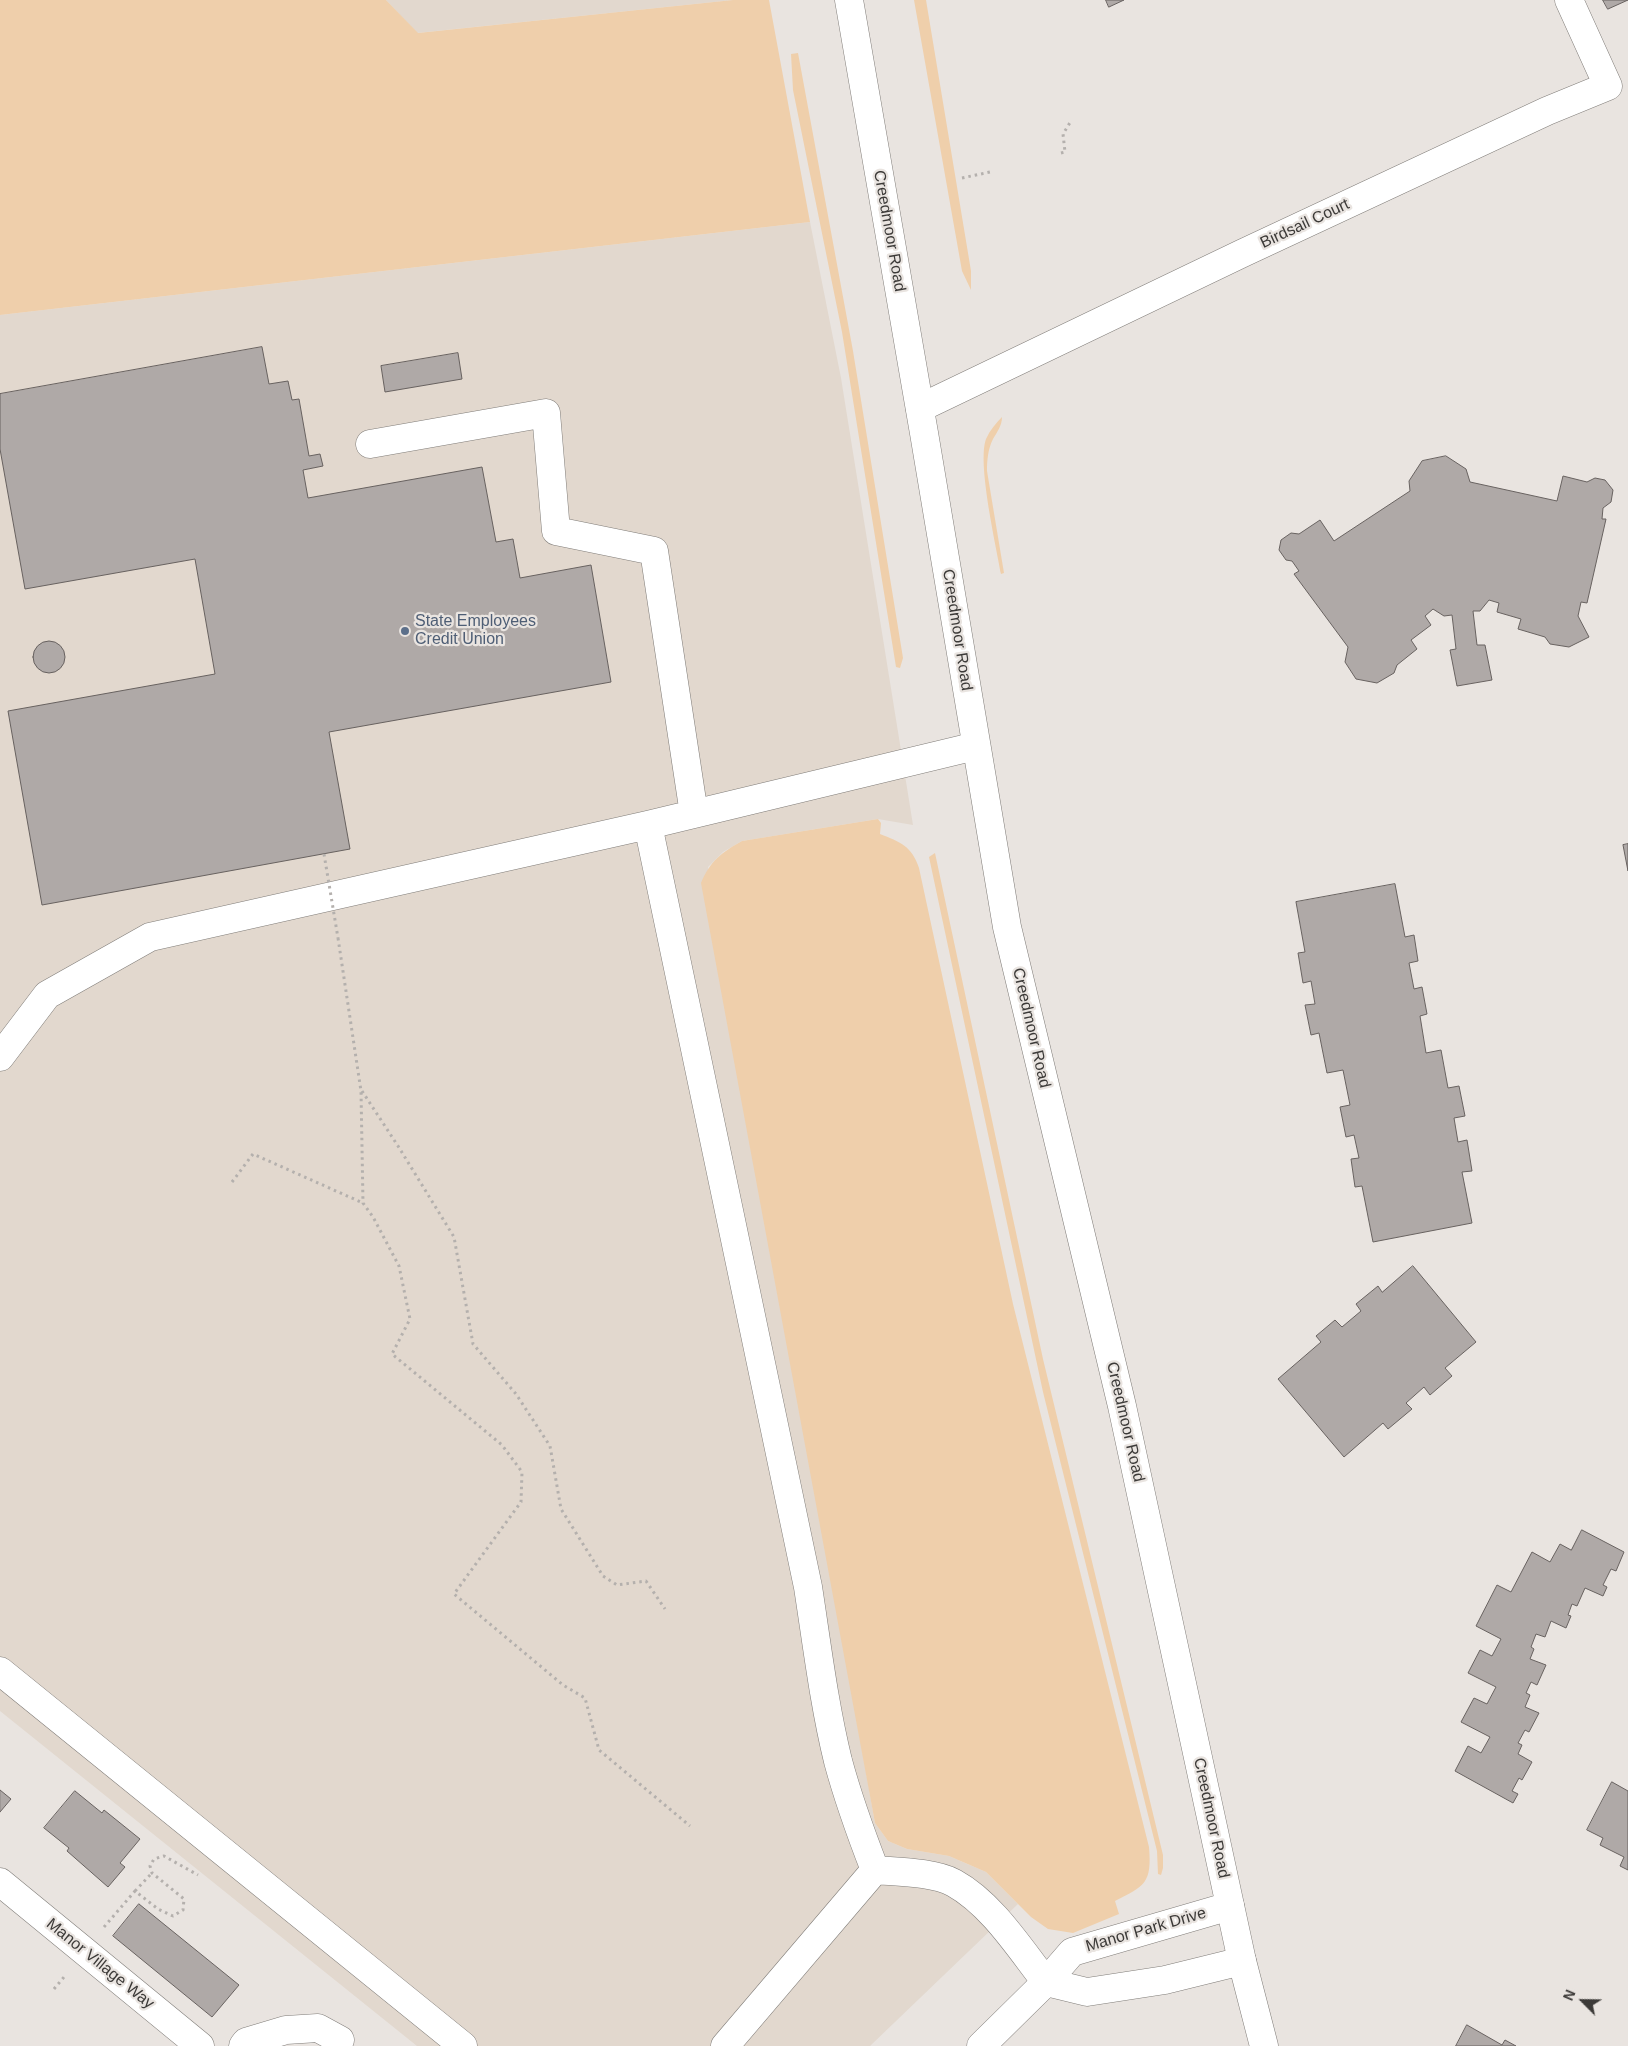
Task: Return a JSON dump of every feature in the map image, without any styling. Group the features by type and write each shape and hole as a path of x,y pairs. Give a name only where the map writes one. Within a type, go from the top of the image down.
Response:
{"main road":[{"name":"Creedmoor Road","path":"849,0 1007,927 1122,1406 1242,1961 1264,2046"},
{"name":"Birdsail Court","path":"920,408 1305,224 1547,111 1608,86 1568,0"},
{"path":"370,444 546,413 556,532 654,551 694,814"},
{"path":"0,1057 47,995 150,937 648,825 976,746"},
{"path":"648,825 806,1577 825,1699 838,1761 874,1870"},
{"path":"0,1671 463,2046"},
{"path":"874,1870 919,1873 954,1883 985,1906 1046,1982 1087,1992 1165,1980 1242,1961"},
{"path":"725,2046 874,1870"},
{"name":"Manor Village Way","path":"0,1882 200,2046"},
{"name":"Manor Park Drive","path":"981,2046 1046,1982 1072,1952 1230,1906"},
{"path":"243,2046 246,2042 286,2030 318,2028 340,2040"}],"path":[{"path":"1061,153 1065,152 1064,134 1071,121"},
{"path":"962,178 990,172"},
{"path":"324,854 361,1091 363,1203"},
{"path":"361,1091 398,1146 454,1237 473,1344 516,1394 550,1446 561,1509 603,1576 617,1585 646,1581 665,1609"},
{"path":"232,1182 253,1154 363,1203 373,1217 399,1266 410,1319 392,1354 502,1445 522,1472 521,1502 454,1594 564,1685 585,1698 599,1750 690,1826"},
{"path":"135,1892 173,1916 183,1910 184,1899 152,1873 150,1866 154,1859 164,1856 196,1875 208,1878 216,1873 230,1857"},
{"path":"102,1929 152,1873"}],"shaded area":[{"path":"0,0 386,0 418,33 733,0 769,0 810,222 0,315"},
{"path":"386,0 733,0 417,33"},
{"path":"914,0 926,0 971,271 971,290 962,271"},
{"path":"798,53 853,351 903,658 900,668 896,667 842,332 793,90 791,54"},
{"path":"810,222 841,378 913,825 878,819 742,841 723,852 708,867 875,1823 888,1841 907,1849 949,1856 986,1872 1018,1904 870,2046 417,2046 0,1711 0,315"},
{"path":"1002,417 990,447 987,471 1004,573 1001,574 985,485 984,451 986,439"},
{"path":"878,819 881,823 880,834 894,840 909,850 919,868 1013,1304 1149,1847 1150,1859 1147,1876 1140,1887 1115,1901 1119,1914 1073,1933 1048,1929 1031,1917 986,1872 949,1856 907,1849 888,1841 875,1823 701,883 717,858 742,841"},
{"path":"935,853 1043,1359 1163,1855 1161,1875 1158,1874 1157,1851 1043,1392 929,857"}],"building":[{"path":"1106,0 1124,0 1109,7"},
{"path":"1603,0 1628,0 1608,9"},
{"name":"State Employees Credit Union","path":"262,347 269,384 288,381 292,400 299,399 309,456 320,454 323,466 303,470 308,498 482,467 496,542 513,539 520,578 591,565 611,682 329,732 350,849 42,905 8,711 215,674 195,559 25,589 0,449 0,394"},
{"path":"458,353 462,379 385,392 381,366"},
{"path":"1446,456 1466,469 1470,482 1557,501 1563,476 1587,482 1595,478 1605,480 1613,490 1611,502 1603,508 1602,519 1606,519 1587,603 1581,602 1578,616 1589,637 1569,647 1550,644 1545,637 1518,629 1521,619 1497,612 1499,603 1489,600 1480,611 1473,611 1477,645 1485,645 1492,680 1457,686 1450,650 1456,649 1452,615 1444,616 1433,609 1425,616 1431,625 1411,640 1417,649 1397,665 1394,673 1377,683 1356,679 1345,662 1348,647 1294,574 1299,571 1292,561 1286,560 1279,550 1281,540 1291,533 1299,534 1320,520 1334,541 1410,491 1409,481 1422,461"},
{"path":"49,641 55,642 60,646 64,651 64,663 60,668 55,672 49,673 43,672 38,668 34,663 33,657 34,651 38,646 43,642"},
{"path":"1628,844 1628,871 1623,845"},
{"path":"1395,884 1405,937 1414,935 1418,961 1409,963 1414,989 1422,987 1427,1014 1420,1016 1426,1053 1441,1050 1448,1088 1459,1086 1465,1116 1454,1118 1458,1142 1467,1140 1472,1171 1462,1172 1472,1223 1373,1242 1362,1186 1355,1187 1351,1159 1359,1158 1354,1135 1346,1137 1340,1107 1350,1105 1343,1070 1327,1073 1319,1033 1311,1035 1305,1005 1315,1004 1311,981 1303,983 1298,953 1305,952 1296,902"},
{"path":"1413,1266 1476,1342 1445,1368 1452,1376 1430,1395 1424,1387 1406,1403 1412,1409 1388,1429 1383,1423 1344,1457 1278,1379 1321,1342 1316,1336 1335,1320 1342,1327 1361,1311 1356,1304 1378,1286 1382,1292"},
{"path":"1582,1530 1624,1552 1616,1571 1611,1569 1603,1585 1607,1587 1603,1596 1585,1588 1577,1606 1572,1604 1568,1615 1571,1616 1566,1628 1551,1621 1545,1637 1536,1634 1531,1647 1534,1649 1530,1659 1546,1665 1537,1685 1531,1682 1526,1693 1530,1695 1525,1707 1539,1713 1529,1732 1525,1730 1518,1743 1522,1745 1518,1754 1532,1762 1522,1780 1519,1778 1512,1791 1518,1794 1513,1803 1455,1771 1468,1746 1481,1753 1490,1737 1461,1722 1474,1698 1487,1704 1496,1687 1468,1673 1480,1650 1492,1656 1501,1639 1476,1626 1497,1585 1511,1592 1532,1552 1550,1562 1560,1544 1571,1550"},
{"path":"1612,1782 1628,1791 1628,1870 1620,1866 1624,1857 1600,1845 1603,1838 1587,1830"},
{"path":"0,1790 11,1799 0,1812"},
{"path":"75,1791 102,1813 104,1810 140,1839 120,1863 125,1867 108,1887 67,1851 69,1848 44,1828"},
{"path":"139,1904 239,1985 212,2017 113,1936"},
{"path":"1467,2025 1502,2045 1505,2040 1516,2046 1456,2046"}],"place":[{"name":"State Employees Credit Union","path":"405,631"}]}
